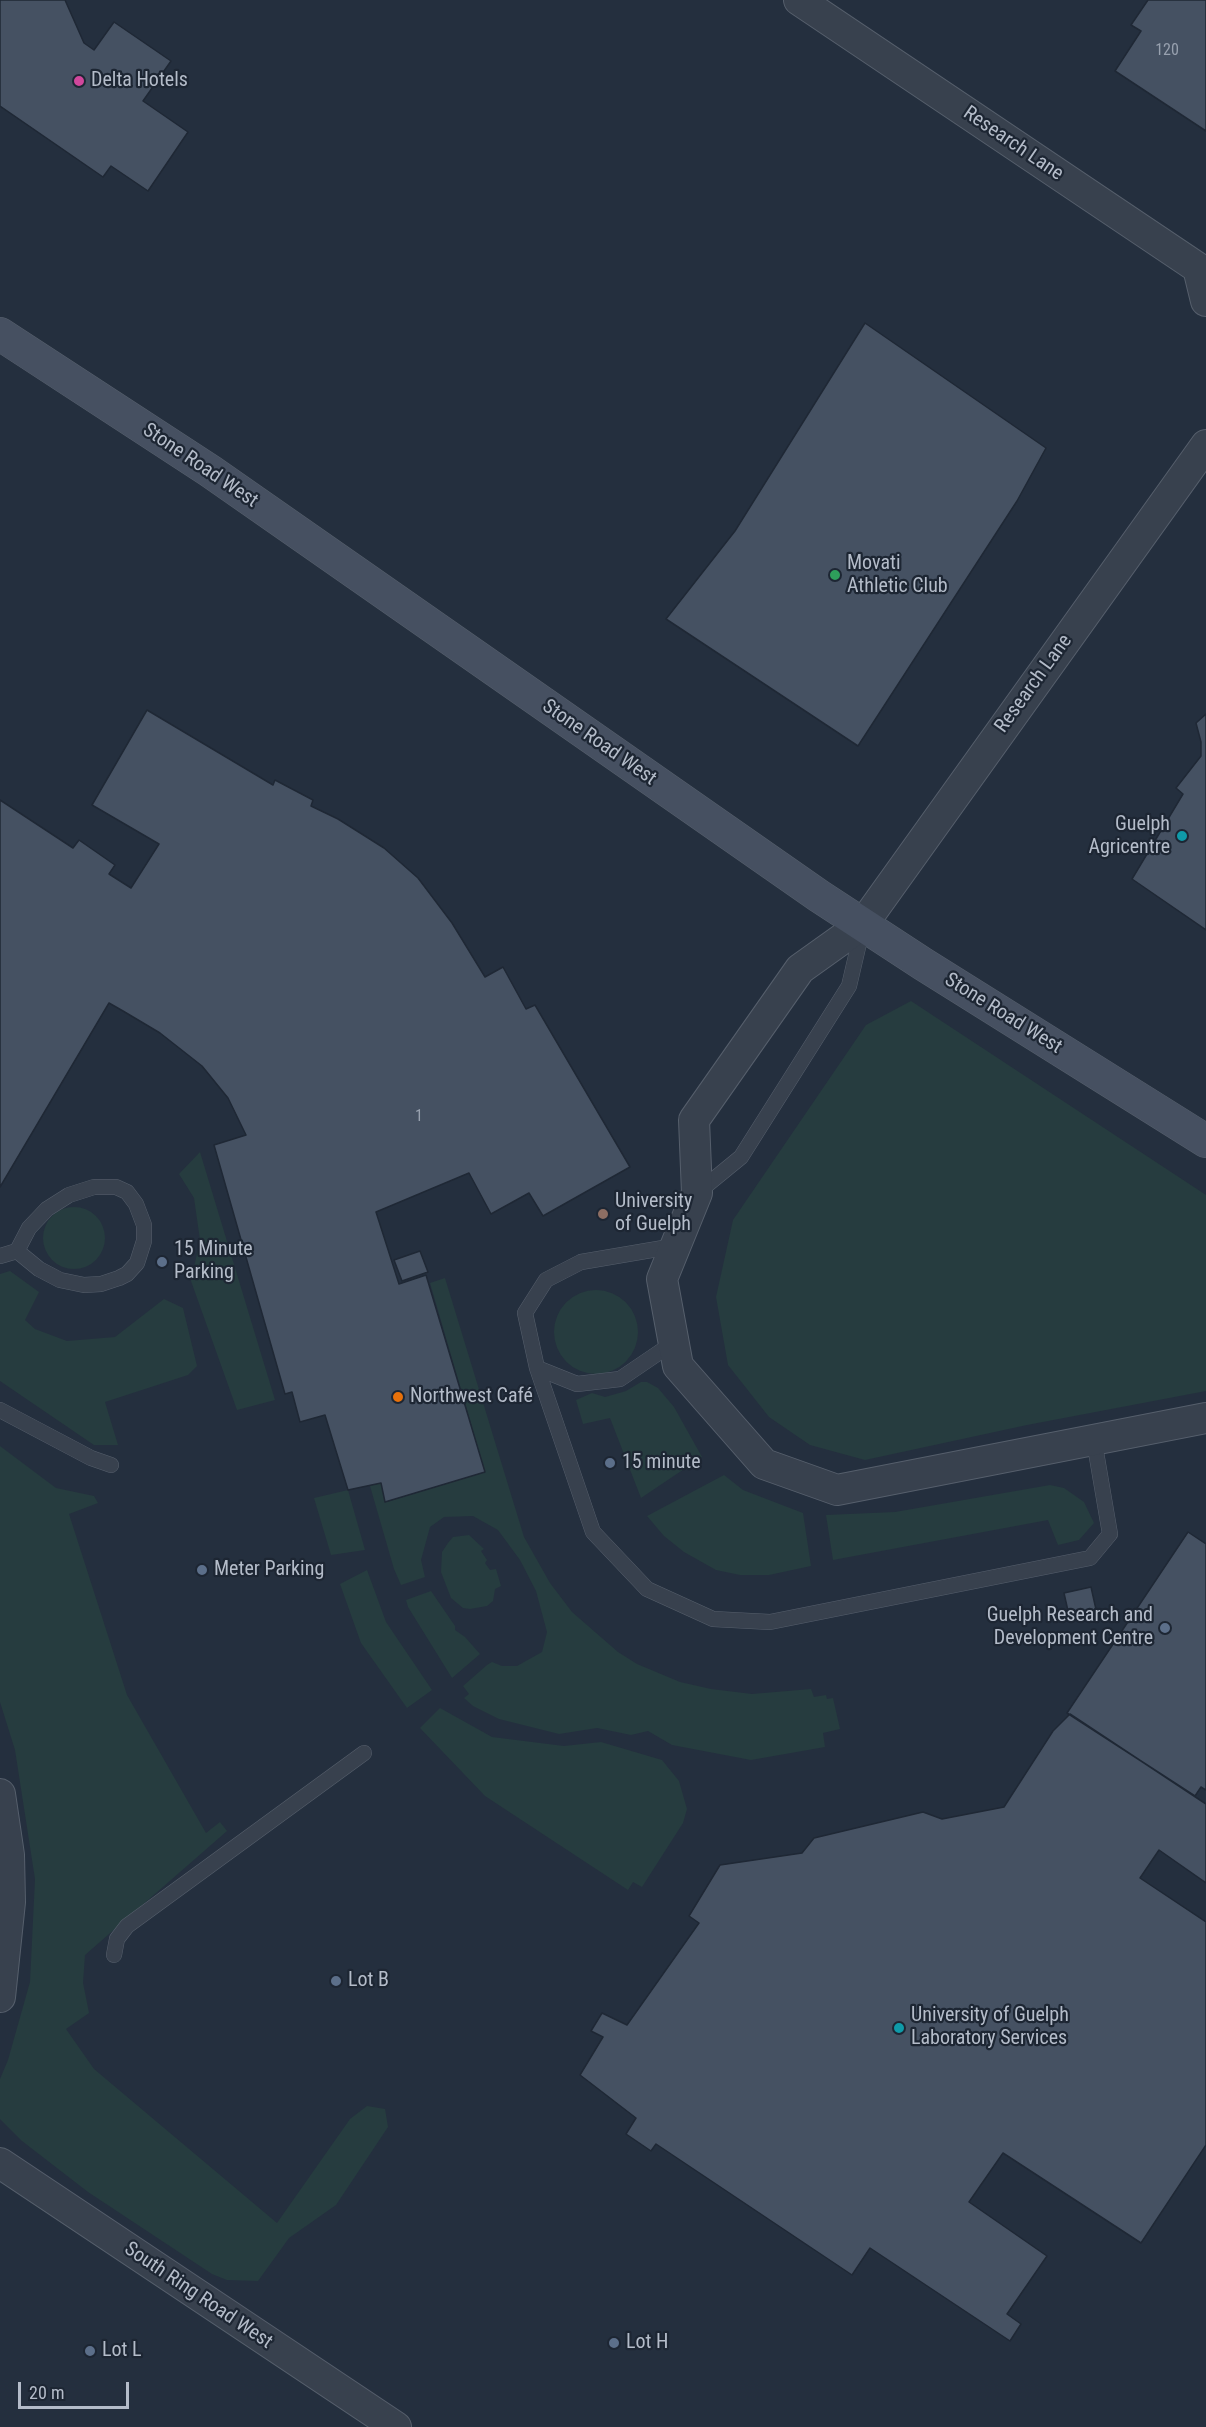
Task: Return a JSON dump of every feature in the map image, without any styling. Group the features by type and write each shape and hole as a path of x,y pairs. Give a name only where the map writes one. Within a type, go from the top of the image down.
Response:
{"main road":[{"name":"Stone Road West","path":"0,334 210,471 819,896 923,964 1206,1141"}],"street":[{"name":"Research Lane","path":"799,0 1198,268 1206,301"},
{"name":"Research Lane","path":"697,1193 694,1120 800,969 863,924 1206,445"},
{"path":"697,1193 662,1279 678,1366 764,1464 837,1490 1206,1418"},
{"path":"0,1794 9,1855 10,1902 0,1997"},
{"name":"South Ring Road West","path":"0,2163 396,2427"}],"lane":[{"path":"697,1193 741,1157 849,986 863,924"},
{"path":"0,1256 16,1251 29,1228 47,1209 69,1195 94,1187 116,1187 127,1192 136,1204 144,1225 144,1241 137,1263 127,1274 102,1284 84,1285 60,1280 39,1269 16,1251"},
{"path":"675,1246 581,1262 546,1280 525,1313 537,1368 593,1532 647,1589 713,1620 770,1622 1090,1558 1110,1534 1107,1504 1094,1440"},
{"path":"537,1368 577,1384 620,1379 674,1343"},
{"path":"0,1410 91,1458 111,1465"},
{"path":"114,1955 117,1939 129,1925 364,1753"}],"green space":[{"path":"911,1001 1206,1195 1206,1391 1027,1425 865,1460 810,1445 769,1417 728,1365 716,1297 733,1220 866,1025"},
{"path":"200,1152 275,1400 237,1410 191,1281 200,1240 194,1198 179,1174"},
{"path":"68,1207 80,1207 96,1216 103,1226 105,1238 103,1250 96,1260 80,1269 68,1269 57,1264 48,1255 43,1244 43,1232 48,1221 57,1212"},
{"path":"10,1271 39,1292 25,1320 35,1329 67,1341 115,1337 164,1299 183,1308 197,1366 188,1375 105,1402 118,1445 94,1445 0,1381 0,1274"},
{"path":"445,1278 524,1537 550,1583 572,1612 618,1652 637,1664 680,1682 711,1689 752,1694 811,1689 814,1697 826,1695 827,1699 833,1698 840,1729 823,1733 825,1747 751,1760 672,1745 648,1731 631,1735 597,1728 559,1734 499,1719 473,1706 464,1698 469,1694 463,1686 492,1662 502,1666 517,1666 542,1652 547,1632 536,1591 520,1560 498,1530 473,1516 444,1517 430,1527 421,1560 425,1577 401,1585 394,1569 370,1486 381,1483 386,1502 485,1472 430,1283"},
{"path":"596,1290 619,1297 631,1309 638,1332 631,1355 619,1367 596,1374 573,1367 561,1355 554,1332 561,1309 573,1297"},
{"path":"641,1382 647,1382 658,1388 674,1407 702,1457 641,1498 610,1418 583,1424 576,1400 592,1393 605,1397 626,1391"},
{"path":"0,1446 56,1488 94,1496 98,1503 69,1514 127,1695 206,1833 220,1822 227,1831 85,1955 83,1983 89,2013 66,2029 94,2069 277,2223 350,2119 367,2106 385,2109 388,2127 336,2205 289,2238 258,2281 227,2280 212,2274 88,2192 22,2141 0,2119 0,2079 8,2060 30,1982 35,1879 15,1750 0,1702"},
{"path":"724,1475 743,1490 803,1513 811,1566 769,1575 740,1575 716,1570 684,1552 664,1536 647,1516"},
{"path":"1050,1485 1064,1488 1084,1502 1094,1523 1079,1540 1058,1545 1048,1520 833,1560 826,1515 895,1512"},
{"path":"348,1490 365,1550 331,1555 314,1498"},
{"path":"469,1535 484,1549 481,1551 487,1560 485,1563 490,1570 496,1569 501,1586 495,1589 493,1601 487,1606 470,1609 463,1608 451,1598 441,1572 442,1552 448,1543 453,1537"},
{"path":"367,1570 386,1622 432,1690 407,1708 361,1643 340,1584"},
{"path":"431,1591 455,1626 455,1630 465,1637 480,1654 452,1678 408,1607 406,1600"},
{"path":"440,1708 492,1737 564,1746 601,1742 662,1760 679,1781 687,1809 683,1823 642,1887 633,1882 628,1890 485,1796 420,1728"}],"building":[{"name":"Delta Hotels","path":"0,0 65,0 84,43 94,50 114,22 171,61 143,101 188,132 148,191 111,166 103,177 0,106"},
{"path":"1148,0 1206,0 1206,131 1115,71 1141,31 1131,25"},
{"name":"Movati Athletic Club","path":"865,323 1046,448 1017,501 858,746 666,619 735,531"},
{"path":"147,710 273,785 275,780 313,800 311,806 338,819 384,848 418,878 452,923 485,977 503,967 526,1009 535,1005 630,1167 543,1216 529,1193 491,1214 469,1173 376,1212 399,1284 426,1275 485,1472 385,1502 381,1483 348,1490 325,1415 300,1422 292,1392 285,1394 214,1145 246,1135 228,1098 202,1066 160,1033 123,1011 109,1003 0,1187 0,800 73,848 79,840 115,865 109,874 131,888 159,844 92,805"},
{"name":"Guelph Agricentre","path":"1206,714 1206,930 1132,879 1183,794 1176,788 1201,756 1201,742 1196,723"},
{"path":"420,1251 428,1272 402,1281 394,1260"},
{"name":"Guelph Research and Development Centre","path":"1188,1532 1206,1544 1206,1790 1201,1787 1195,1796 1067,1713"},
{"path":"1091,1587 1097,1614 1070,1620 1064,1593"},
{"name":"University of Guelph Laboratory Services","path":"1070,1714 1206,1804 1206,1883 1159,1850 1140,1878 1206,1922 1206,2145 1141,2243 1003,2153 969,2202 1047,2256 1007,2314 1021,2324 1010,2341 870,2248 852,2275 656,2144 651,2151 626,2134 636,2118 580,2075 603,2037 591,2031 602,2013 627,2025 699,1923 689,1916 720,1865 802,1853 814,1838 923,1812 942,1819 1004,1807 1053,1731"}],"place":[{"name":"Delta Hotels","path":"79,81"},
{"name":"Movati Athletic Club","path":"835,575"},
{"name":"Guelph Agricentre","path":"1182,836"},
{"name":"University of Guelph","path":"603,1214"},
{"name":"15 Minute Parking","path":"162,1262"},
{"name":"Northwest Café","path":"398,1397"},
{"name":"15 minute","path":"610,1463"},
{"name":"Meter Parking","path":"202,1570"},
{"name":"Guelph Research and Development Centre","path":"1165,1628"},
{"name":"Lot B","path":"336,1981"},
{"name":"University of Guelph Laboratory Services","path":"899,2028"},
{"name":"Lot H","path":"614,2343"},
{"name":"Lot L","path":"90,2351"}]}
